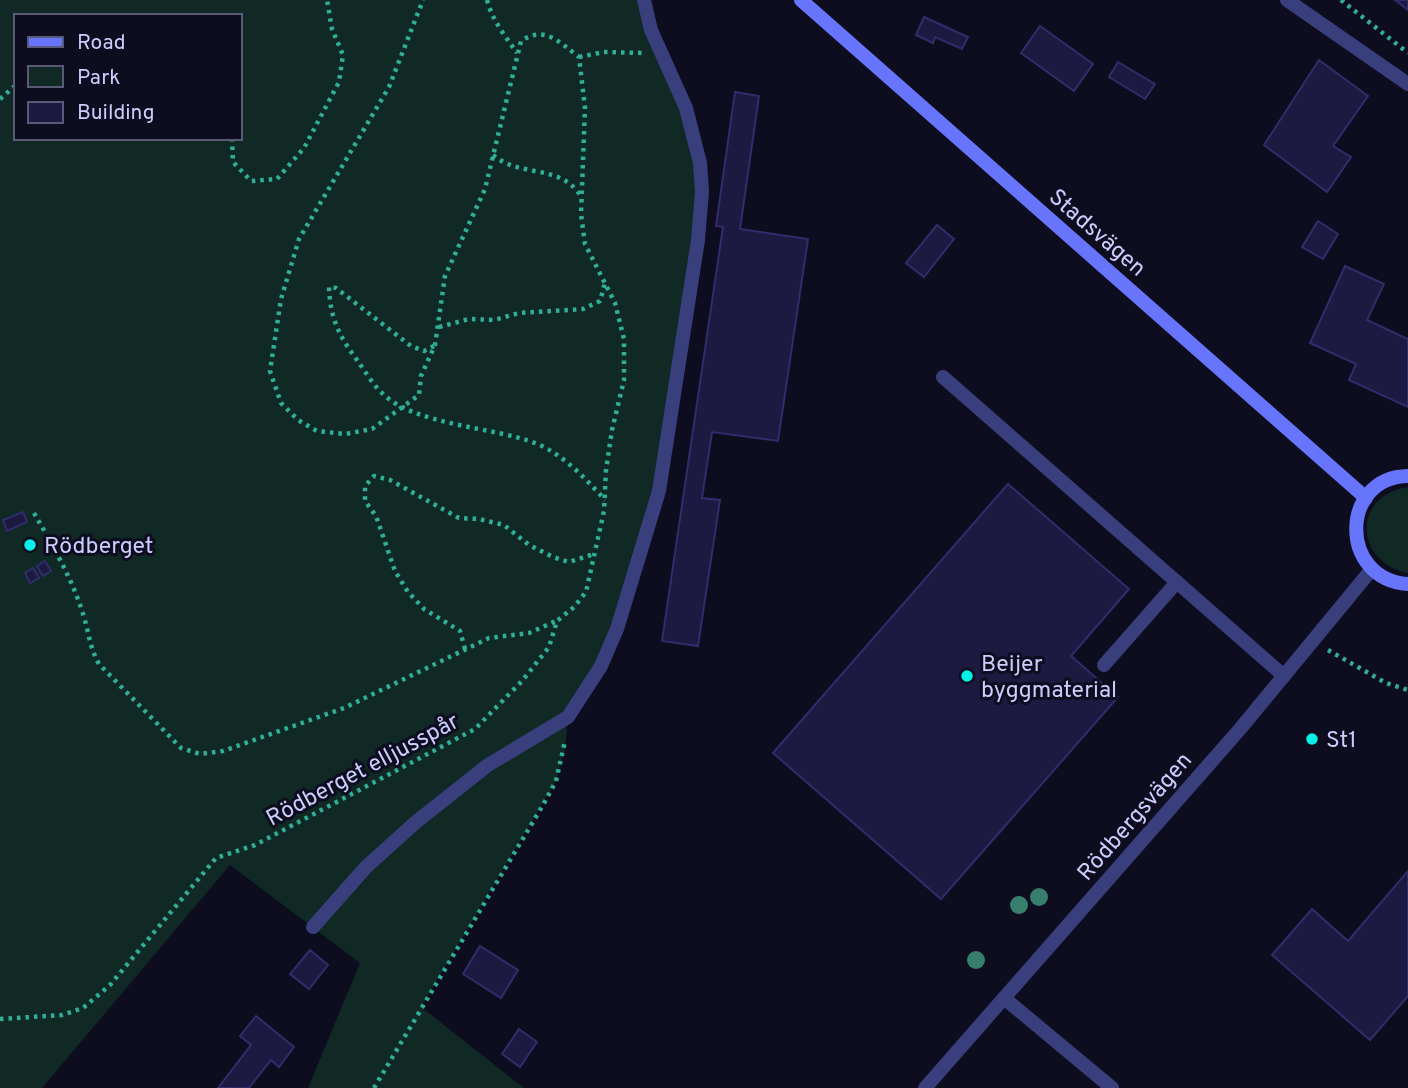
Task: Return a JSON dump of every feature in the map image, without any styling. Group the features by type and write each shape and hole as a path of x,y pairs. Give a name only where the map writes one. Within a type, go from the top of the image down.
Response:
{"main road":[{"name":"Stadsvägen","path":"801,0 1366,498"},
{"path":"1408,477 1383,483 1366,498 1355,527 1363,557 1372,569 1389,580 1408,584"}],"street":[{"path":"313,927 366,867 416,822 488,765 568,717 601,666 617,629 662,478 698,240 702,191 700,163 685,108 651,30 644,0"},
{"path":"1287,0 1408,84"},
{"path":"943,377 1284,676"},
{"name":"Rödbergsvägen","path":"925,1088 1231,739 1372,569"},
{"path":"1104,666 1177,582"},
{"path":"1004,998 1112,1088"}],"path":[{"path":"232,140 233,162 251,181 277,179 304,148 339,82 343,55 332,29 327,0"},
{"path":"423,0 389,87 299,239 281,299 270,371 281,403 298,420 317,431 345,434 372,429 419,395 421,376 435,345 439,327 445,276 485,189 521,41 531,34 547,34 579,57 604,52 661,53"},
{"path":"487,0 489,9 517,53"},
{"path":"1341,0 1408,53"},
{"name":"Rödberget elljusspår","path":"0,1018 62,1015 83,1007 110,985 216,858 267,839 475,729 522,681 549,647 557,621 574,607 586,592 605,500 612,430 624,380 624,339 615,303 585,244 581,196 585,107 579,57"},
{"path":"0,99 14,87"},
{"path":"493,155 503,163 521,170 569,182 581,196"},
{"path":"439,327 469,319 494,320 519,313 583,309 600,301 606,282"},
{"path":"435,345 424,351 411,346 336,288 329,287 330,308 339,335 383,394 402,408 536,443 560,457 583,476 605,500"},
{"path":"466,649 460,631 424,609 408,592 395,571 376,516 365,500 365,486 374,476 390,480 459,519 479,519 504,525 529,545 553,557 569,562 595,553"},
{"path":"34,513 59,555 84,617 90,647 99,663 181,748 200,754 223,751 344,708 489,638 529,633 557,621"},
{"path":"1313,641 1386,683 1408,690"},
{"path":"374,1088 556,781 565,749 568,717"}],"green space":[{"path":"0,0 644,0 672,75 702,191 659,491 617,629 568,717 565,749 556,781 421,1007 524,1088 308,1088 360,963 230,865 42,1088 0,1088"},
{"path":"1408,487 1407,573 1389,566 1377,555 1369,542 1367,528 1369,514 1377,502 1390,492"}],"building":[{"path":"1395,0 1408,0 1408,10"},
{"path":"924,17 968,37 962,49 935,37 933,43 916,35"},
{"path":"1040,26 1093,64 1074,91 1021,53"},
{"path":"1319,60 1368,96 1333,146 1351,157 1327,192 1264,145"},
{"path":"1118,62 1155,84 1145,99 1109,77"},
{"path":"735,92 759,96 740,229 808,239 778,441 712,432 702,498 720,500 698,646 662,641 723,227 716,226"},
{"path":"1318,221 1338,234 1323,259 1302,247"},
{"path":"937,225 954,239 924,277 906,263"},
{"path":"1345,266 1384,284 1367,320 1408,339 1408,407 1349,380 1356,364 1310,343"},
{"name":"Beijer byggmaterial","path":"1008,484 1129,589 1071,656 1118,697 941,899 773,753"},
{"path":"23,512 27,522 7,531 3,520"},
{"path":"45,561 51,571 43,576 37,566"},
{"path":"33,568 39,578 30,583 25,573"},
{"path":"1408,871 1408,996 1370,1040 1272,955 1312,909 1348,941"},
{"path":"480,946 518,970 501,998 463,974"},
{"path":"310,950 328,965 309,989 290,974"},
{"path":"256,1016 294,1047 279,1067 271,1060 249,1088 218,1088 251,1045 240,1036"},
{"path":"519,1029 537,1042 520,1067 502,1054"}],"place":[{"name":"Rödberget","path":"30,545"},
{"name":"Beijer byggmaterial","path":"967,676"},
{"name":"St1","path":"1312,739"}]}
